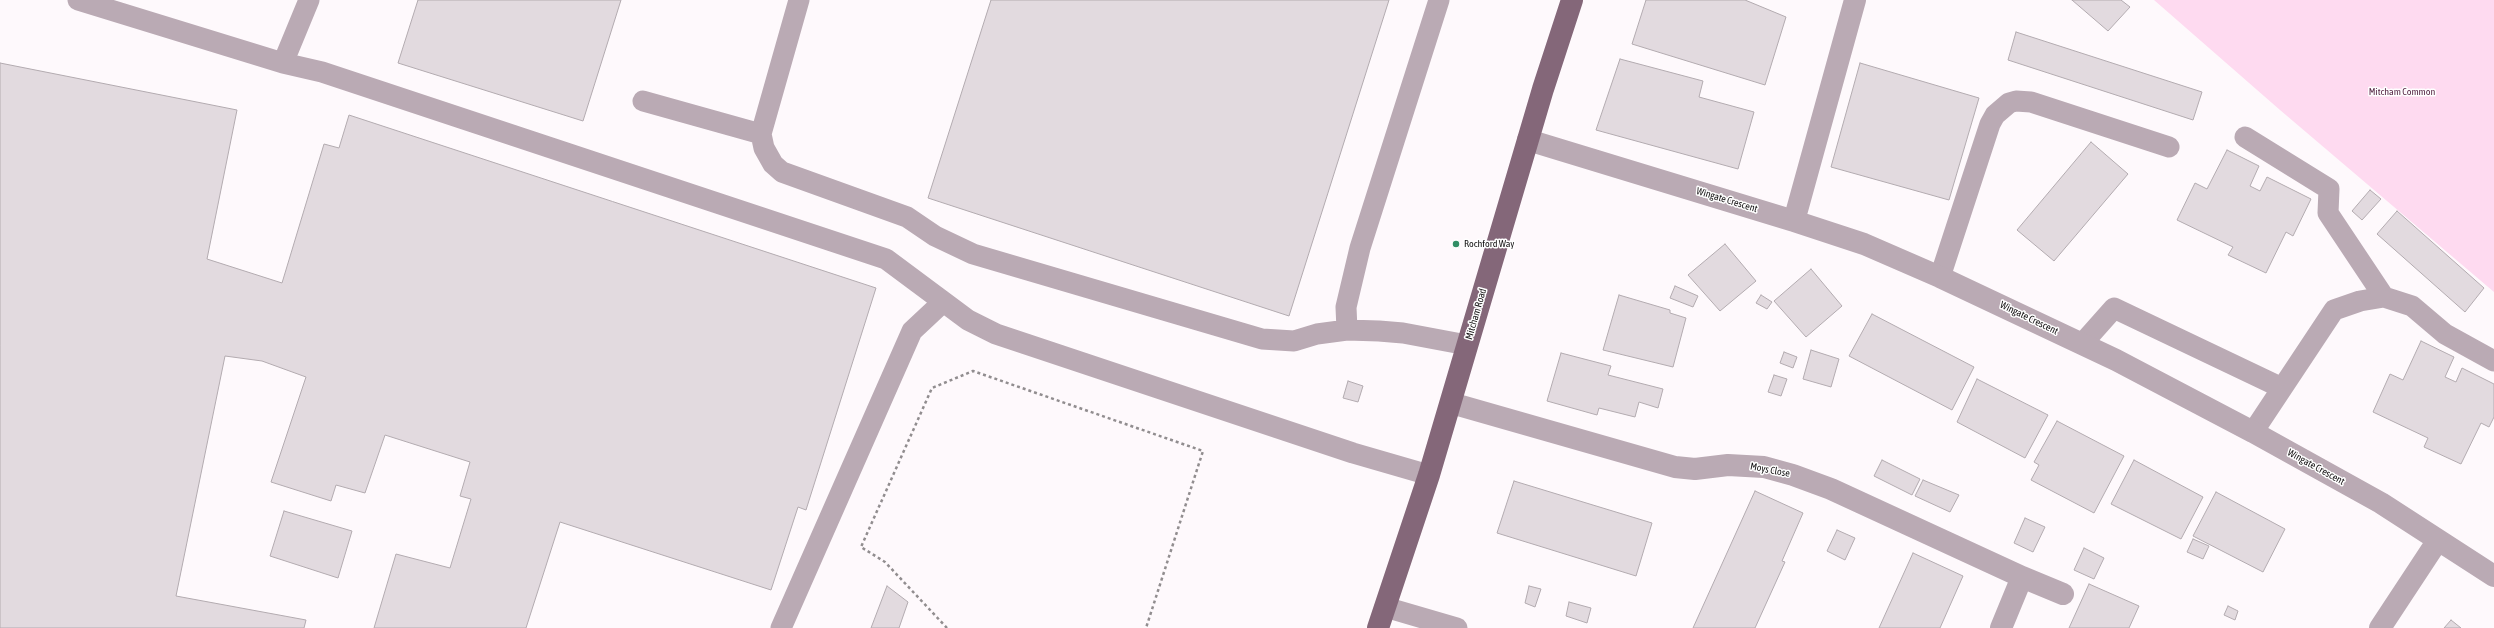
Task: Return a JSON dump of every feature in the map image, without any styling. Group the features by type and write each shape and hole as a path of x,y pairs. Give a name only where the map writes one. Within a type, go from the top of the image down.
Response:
{"main road":[{"name":"Mitcham Road","path":"1378,628 1451,403 1528,140 1572,0"}],"street":[{"path":"1794,221 1855,0"},
{"name":"Wingate Crescent","path":"1528,140 1794,221 1864,244 1940,277 2082,344 2253,432 2382,503 2494,576"},
{"name":"Moys Close","path":"1451,403 1675,467 1695,469 1743,465 1764,467 1793,475 1831,489 2022,577 2063,594"},
{"path":"2380,628 2438,540"},
{"path":"2001,628 2022,577"}],"lane":[{"path":"78,0 283,63 322,72 886,259 968,320 996,334 1353,453 1428,475"},
{"path":"283,63 309,0"},
{"path":"799,0 761,134 764,148 772,164 782,172 907,217 935,236 973,254 1262,339 1294,341 1317,334 1347,330 1403,333 1467,345"},
{"path":"1347,330 1346,307 1360,248 1439,0"},
{"path":"643,101 761,134"},
{"path":"1940,277 1990,124 1995,115 2009,103 2016,101 2031,102 2169,147"},
{"path":"2245,137 2329,189 2328,213 2384,297"},
{"path":"2253,432 2334,310 2360,301 2384,297 2412,306 2445,334 2494,361"},
{"path":"781,628 912,330 943,302"},
{"path":"2082,344 2114,308 2282,388"},
{"path":"1385,606 1457,628"}],"path":[{"path":"947,628 885,562 861,547 932,388 973,371 1204,451 1146,628"}],"green space":[{"name":"Mitcham Common","path":"2154,0 2494,0 2494,292 2280,110"}],"building":[{"path":"418,0 621,0 583,121 398,63"},
{"path":"991,0 1389,0 1289,316 928,198"},
{"path":"1646,0 1745,0 1786,17 1765,85 1632,44"},
{"path":"2072,0 2121,0 2130,7 2108,31"},
{"path":"2016,32 2202,92 2193,120 2008,60"},
{"path":"1620,59 1703,81 1699,97 1754,112 1738,169 1596,130"},
{"path":"0,63 237,110 207,259 282,283 324,144 339,148 349,115 876,288 806,510 798,507 771,590 560,522 526,628 374,628 396,554 450,568 471,499 460,496 470,462 385,435 365,493 336,485 331,501 271,482 306,377 262,361 225,356 176,596 306,620 304,628 0,628"},
{"path":"1860,63 1979,98 1949,200 1831,167"},
{"path":"2091,142 2128,174 2054,261 2017,230"},
{"path":"2227,150 2259,166 2250,186 2260,191 2267,177 2311,199 2293,236 2286,232 2266,273 2228,255 2233,247 2177,220 2195,183 2207,189"},
{"path":"2370,190 2381,199 2362,220 2352,211"},
{"path":"2397,211 2484,288 2465,312 2377,234"},
{"path":"1725,244 1756,281 1720,311 1688,275"},
{"path":"1811,269 1842,306 1806,337 1774,301"},
{"path":"1675,286 1698,296 1693,307 1670,298"},
{"path":"1619,295 1670,310 1670,313 1686,318 1673,367 1603,350"},
{"path":"1761,295 1772,302 1767,309 1756,303"},
{"path":"1872,314 1974,367 1952,410 1849,356"},
{"path":"2421,341 2454,357 2445,377 2456,382 2462,368 2494,384 2494,417 2489,427 2481,423 2461,464 2424,447 2428,438 2373,412 2390,374 2403,380"},
{"path":"1811,350 1839,359 1831,387 1803,379"},
{"path":"1784,352 1797,357 1793,368 1780,363"},
{"path":"1561,353 1611,366 1608,375 1663,389 1658,408 1639,402 1635,417 1599,408 1597,415 1547,401"},
{"path":"1774,375 1787,379 1781,396 1768,392"},
{"path":"1977,379 2048,415 2025,458 1957,422"},
{"path":"1348,381 1363,386 1358,402 1343,398"},
{"path":"2057,421 2124,456 2094,513 2031,480 2039,465 2034,462"},
{"path":"1882,460 1920,479 1912,495 1874,476"},
{"path":"2134,460 2203,497 2181,539 2111,504"},
{"path":"1923,480 1959,495 1950,512 1915,496"},
{"path":"1514,481 1652,523 1636,576 1497,533"},
{"path":"1755,491 1803,513 1782,561 1785,562 1755,628 1693,628"},
{"path":"2216,492 2285,529 2263,572 2193,536"},
{"path":"284,511 352,531 338,578 270,556"},
{"path":"2025,518 2045,527 2033,552 2014,543"},
{"path":"1837,530 1855,538 1845,560 1827,551"},
{"path":"2193,539 2209,546 2203,559 2187,552"},
{"path":"2084,548 2104,558 2094,579 2074,570"},
{"path":"1913,553 1963,576 1940,628 1879,628"},
{"path":"2089,584 2139,606 2129,628 2069,628"},
{"path":"887,586 908,602 899,628 871,628"},
{"path":"1529,586 1541,589 1535,607 1525,603"},
{"path":"1569,602 1591,608 1587,623 1566,616"},
{"path":"2228,606 2238,611 2235,620 2224,615"},
{"path":"2451,620 2461,628 2444,628"}],"place":[{"name":"Rochford Way","path":"1456,244"}]}
